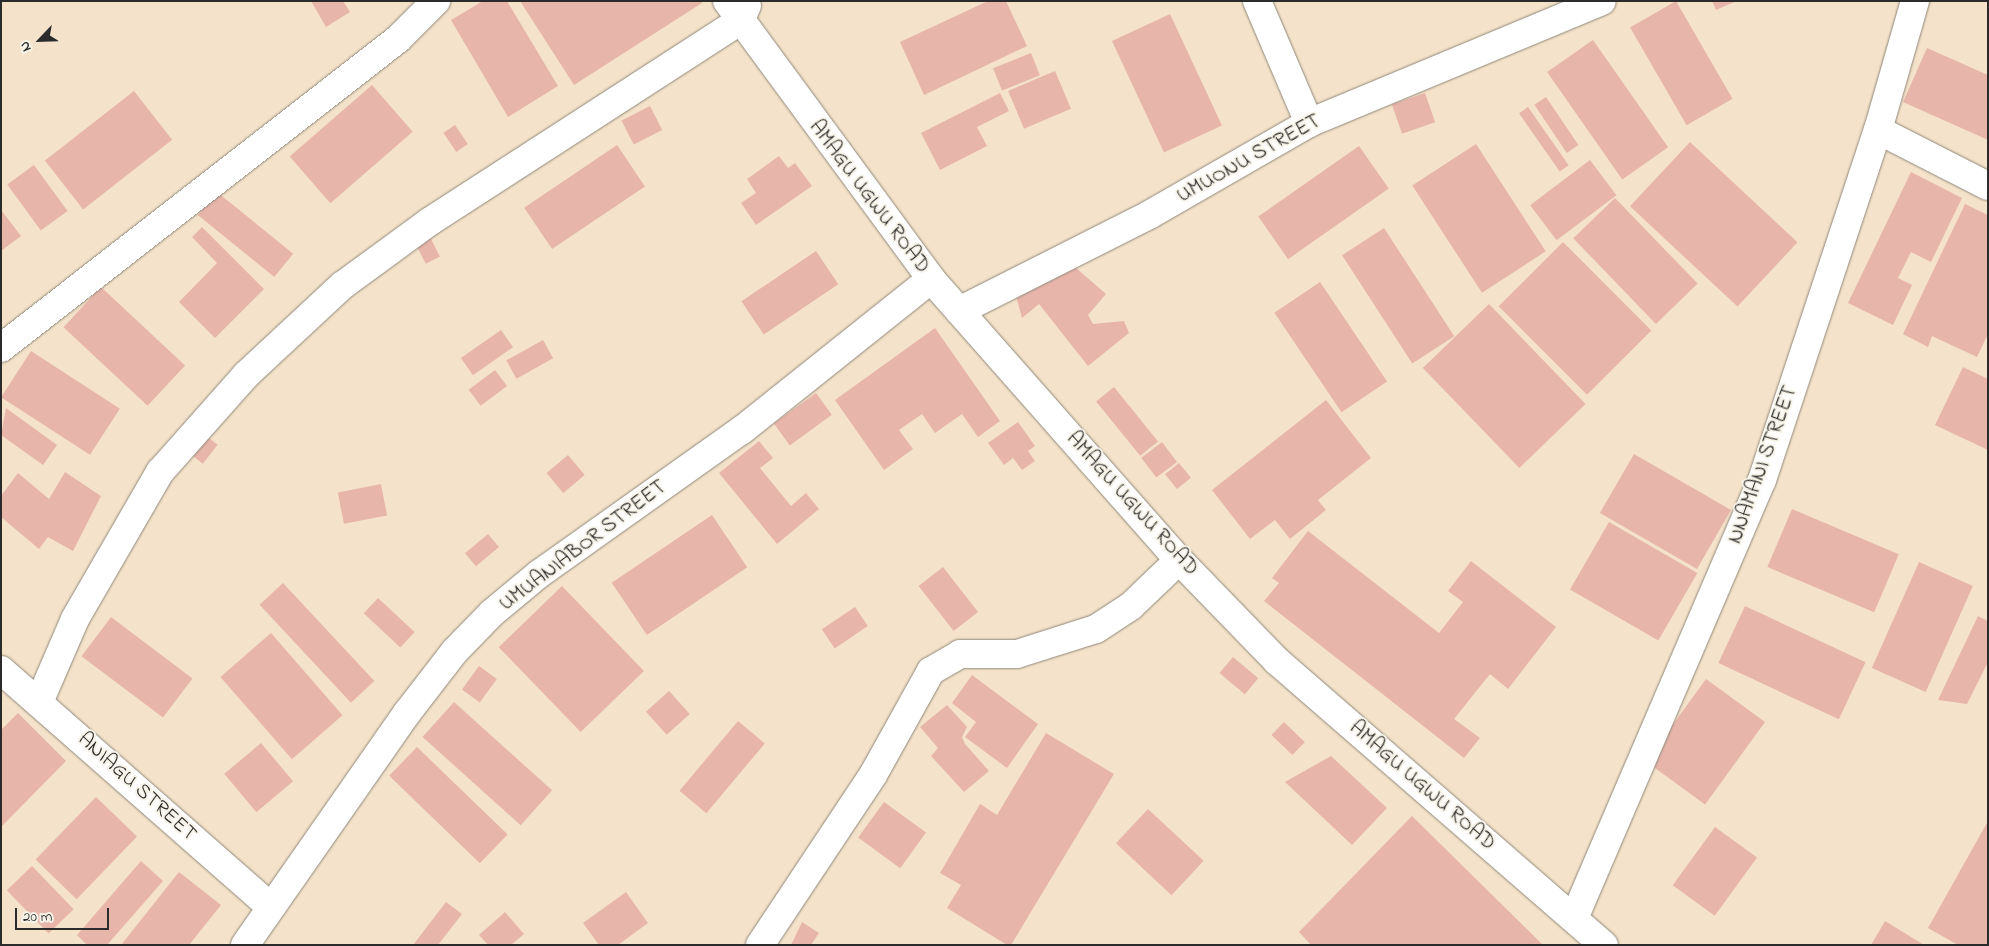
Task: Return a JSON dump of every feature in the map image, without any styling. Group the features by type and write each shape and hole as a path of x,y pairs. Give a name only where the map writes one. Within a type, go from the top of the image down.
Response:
{"street":[{"path":"1,348 398,39 436,1"},
{"path":"1257,1 1309,123"},
{"name":"UMUONU STREET","path":"959,311 1149,215 1309,123 1602,1"},
{"name":"NNAMANI STREET","path":"1575,916 1762,480 1878,130 1915,1"},
{"path":"40,700 75,620 160,472 196,427 286,336 343,285 429,222 739,8"},
{"name":"AMAGU UGWU ROAD","path":"739,8 931,279 1178,560 1277,661 1575,916 1600,944"},
{"path":"1878,130 1988,186"},
{"name":"UMUANIABOR STREET","path":"244,945 407,713 454,651 492,614 539,574 742,430 931,279"},
{"path":"760,945 873,775 931,670 960,654 1018,654 1088,633 1131,606 1178,560"},
{"name":"ANIAGU STREET","path":"1,670 40,700 270,906"}],"building":[{"path":"311,1 343,1 350,12 326,27"},
{"path":"483,1 507,1 558,86 508,117 451,20"},
{"path":"520,1 701,1 702,3 574,85"},
{"path":"988,1 1006,1 1027,46 924,95 900,42"},
{"path":"1676,1 1732,99 1687,125 1630,28"},
{"path":"1712,1 1737,1 1716,10"},
{"path":"1170,14 1222,125 1164,153 1112,41"},
{"path":"1593,40 1668,147 1622,179 1547,72"},
{"path":"1927,48 1988,75 1988,140 1903,102"},
{"path":"1031,53 1040,75 1002,91 993,68"},
{"path":"1055,71 1071,109 1024,129 1008,91"},
{"path":"372,85 413,132 330,203 290,157"},
{"path":"134,91 172,140 83,209 45,161"},
{"path":"1000,93 1009,111 977,127 987,146 940,170 921,133"},
{"path":"1425,93 1435,122 1402,134 1392,104"},
{"path":"1546,97 1578,145 1567,153 1534,105"},
{"path":"650,106 662,130 634,145 621,121"},
{"path":"1528,107 1569,165 1560,171 1519,113"},
{"path":"455,125 468,144 456,152 443,133"},
{"path":"1690,142 1798,242 1737,307 1630,206"},
{"path":"1476,144 1546,251 1482,293 1412,185"},
{"path":"617,145 645,186 552,249 524,208"},
{"path":"1359,146 1389,189 1288,259 1258,217"},
{"path":"779,156 788,168 795,163 812,186 756,225 741,203 756,193 747,179"},
{"path":"1590,160 1616,195 1557,240 1530,205"},
{"path":"34,165 68,211 41,231 7,184"},
{"path":"1911,172 1962,198 1931,262 1911,252 1898,278 1912,285 1893,325 1848,303"},
{"path":"217,192 293,254 274,277 198,215"},
{"path":"1615,198 1698,284 1656,324 1573,238"},
{"path":"1965,204 1988,215 1988,334 1977,357 1932,336 1928,347 1903,334"},
{"path":"1,210 21,236 1,251"},
{"path":"202,227 264,289 215,338 179,302 217,263 192,237"},
{"path":"1384,228 1454,336 1412,363 1342,255"},
{"path":"430,237 440,257 426,264 416,244"},
{"path":"1563,242 1651,330 1587,395 1499,306"},
{"path":"816,251 838,284 764,334 741,301"},
{"path":"1068,261 1106,294 1088,315 1093,324 1124,321 1129,333 1088,366 1039,304 1022,318 1016,296"},
{"path":"1320,282 1387,381 1342,412 1274,313"},
{"path":"101,287 185,365 148,406 63,327"},
{"path":"1489,304 1586,404 1519,468 1423,368"},
{"path":"935,328 1000,421 978,437 962,414 935,433 922,414 899,430 913,449 884,470 835,400"},
{"path":"501,330 513,347 473,375 461,358"},
{"path":"543,340 553,358 516,379 506,360"},
{"path":"31,351 120,409 90,455 1,397"},
{"path":"1963,367 1988,379 1988,450 1935,425"},
{"path":"495,370 507,386 481,406 469,390"},
{"path":"1114,387 1158,441 1140,456 1096,401"},
{"path":"816,393 832,415 790,445 774,424"},
{"path":"1326,400 1371,458 1318,500 1326,510 1290,539 1275,520 1250,539 1212,490"},
{"path":"6,408 57,445 43,465 1,435"},
{"path":"1018,422 1035,446 1028,451 1035,461 1022,470 1013,458 1004,465 988,443"},
{"path":"205,435 218,445 203,464 190,454"},
{"path":"759,441 773,458 760,468 791,506 806,493 819,509 777,544 719,473"},
{"path":"1162,442 1177,462 1156,478 1141,458"},
{"path":"1634,454 1731,510 1697,569 1600,513"},
{"path":"568,455 585,475 563,493 547,473"},
{"path":"1179,463 1191,478 1177,489 1165,474"},
{"path":"65,472 101,496 73,551 48,537 39,549 1,517 1,496 18,473 49,499"},
{"path":"381,484 387,515 344,524 338,492"},
{"path":"1792,509 1899,554 1874,612 1767,567"},
{"path":"712,515 747,567 647,635 612,583"},
{"path":"1609,522 1697,573 1658,641 1570,590"},
{"path":"1308,531 1439,633 1463,602 1448,591 1471,561 1556,627 1508,689 1490,674 1454,719 1480,738 1464,758 1264,601 1279,583 1272,578"},
{"path":"488,534 499,547 476,566 465,553"},
{"path":"1919,562 1973,586 1926,692 1872,668"},
{"path":"943,567 978,612 954,631 919,586"},
{"path":"283,583 374,681 351,703 260,605"},
{"path":"562,586 644,671 581,732 499,647"},
{"path":"378,598 415,632 400,647 364,613"},
{"path":"1745,606 1866,662 1839,719 1718,663"},
{"path":"855,607 868,626 835,648 822,629"},
{"path":"1978,616 1988,621 1988,662 1967,704 1938,700"},
{"path":"111,617 192,678 163,718 82,656"},
{"path":"271,633 343,715 292,759 220,677"},
{"path":"1233,657 1258,678 1245,694 1220,673"},
{"path":"479,666 497,679 480,702 462,689"},
{"path":"972,675 1038,724 1007,768 965,737 976,722 952,703"},
{"path":"1706,679 1765,722 1705,804 1646,762"},
{"path":"669,691 690,714 667,735 646,712"},
{"path":"454,702 552,790 521,825 423,737"},
{"path":"947,705 967,727 962,737 965,744 989,771 964,792 931,756 938,748 920,727"},
{"path":"18,713 66,761 1,827 1,730"},
{"path":"738,721 765,743 706,813 680,791"},
{"path":"1284,722 1305,742 1292,755 1271,735"},
{"path":"1046,733 1114,774 1011,945 1007,945 947,908 961,885 940,873 980,804 997,815"},
{"path":"261,743 293,781 256,812 224,774"},
{"path":"417,747 508,835 480,863 389,776"},
{"path":"1331,756 1387,808 1352,845 1285,782"},
{"path":"96,797 137,837 77,899 36,860"},
{"path":"884,802 926,833 900,868 858,838"},
{"path":"1148,809 1204,861 1172,895 1116,843"},
{"path":"1412,816 1543,945 1311,945 1299,932"},
{"path":"1988,821 1988,945 1958,945 1928,928"},
{"path":"1715,827 1757,858 1715,916 1673,885"},
{"path":"141,861 163,881 107,945 87,945 77,935"},
{"path":"32,866 74,909 49,933 7,890"},
{"path":"179,872 221,905 189,945 121,945"},
{"path":"626,892 648,923 618,945 599,945 583,923"},
{"path":"446,902 462,914 438,945 413,945"},
{"path":"505,912 524,934 511,945 488,945 479,935"},
{"path":"1885,921 1924,945 1871,945"},
{"path":"802,922 819,933 811,945 791,945"}]}
